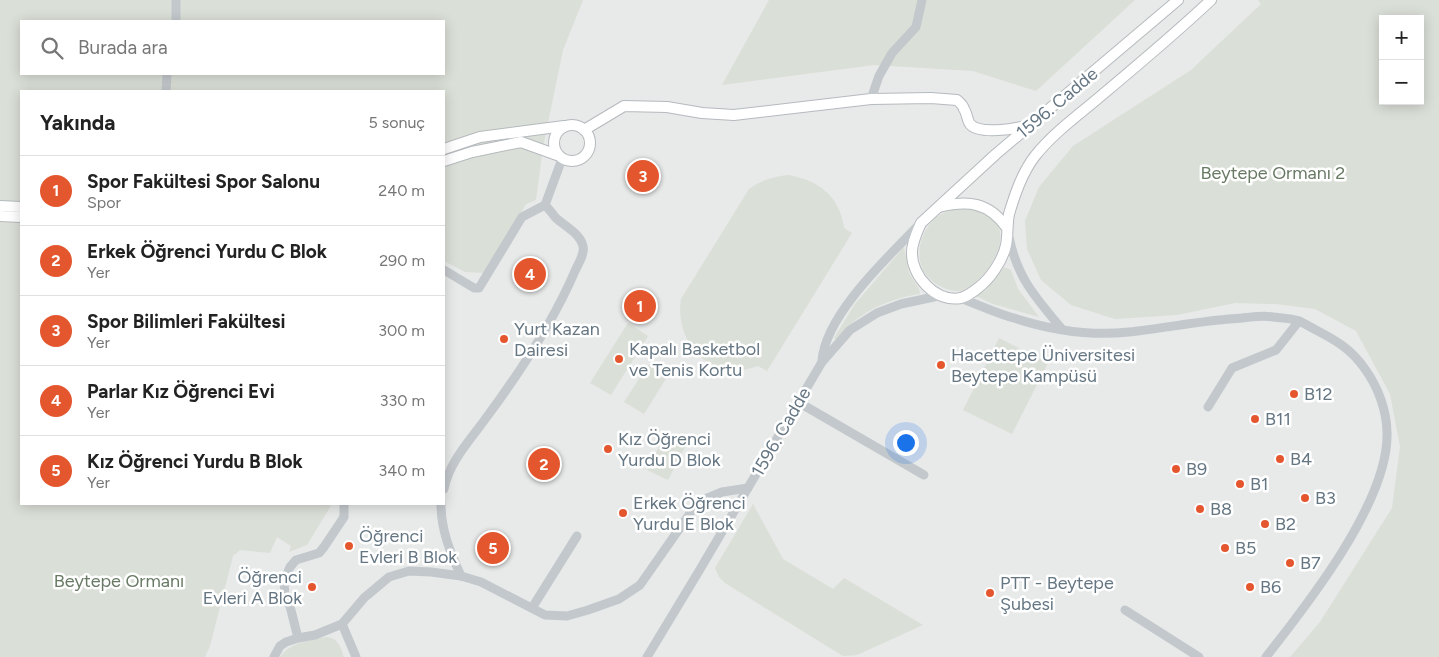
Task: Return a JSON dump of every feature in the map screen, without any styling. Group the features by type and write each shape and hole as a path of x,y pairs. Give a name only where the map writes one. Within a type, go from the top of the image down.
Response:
{"main road":[{"name":"1596. Cadde","path":"1178,0 989,160 921,223 912,247 914,266 920,279 926,286 943,295 960,298 979,288 993,271 1004,250 1009,214 1024,171 1036,154 1062,129 1211,0"},
{"path":"584,130 624,106 667,107 702,113 734,115 871,99 931,98 957,100 964,107 968,122 980,128 1013,130 1033,124"},
{"path":"445,149 480,137 573,125 584,130 590,140 588,152 584,157 573,161 521,142 472,152 445,161"},
{"path":"560,157 554,150 554,138 557,132 564,126"},
{"path":"938,208 962,203 979,205 994,213 1007,228"},
{"path":"0,206 20,207"},
{"path":"0,216 20,217"}],"street":[{"path":"176,0 176,20"},
{"path":"871,99 879,76 892,54 916,27 922,0"},
{"path":"166,90 167,75"},
{"path":"445,271 474,288 479,288 522,217 545,205 560,157"},
{"path":"445,484 466,444 486,418 540,338 584,251 578,236 556,218 545,205"},
{"name":"1596. Cadde","path":"822,362 822,354 837,320 869,277 921,223"},
{"path":"1007,228 1011,250 1023,280 1061,328"},
{"name":"1596. Cadde","path":"646,657 822,362 850,330 877,313 900,304 943,295"},
{"path":"960,298 1015,319 1103,334 1234,318 1270,316 1298,321 1344,346 1357,358 1370,376 1386,415 1388,434 1386,454 1358,524 1320,587 1266,657"},
{"path":"1208,406 1232,368 1276,350 1298,321"},
{"path":"798,402 924,475"},
{"path":"274,657 280,646 286,642 315,635 342,624 364,598 389,577 409,571 461,576 481,582 544,615 567,616 588,610 618,599 640,585 698,502 722,492 748,488"},
{"path":"298,638 293,617 285,597 284,582 287,573 296,560 319,553 344,517 344,505"},
{"path":"441,505 441,521 446,539 461,576"},
{"path":"532,608 577,536"},
{"path":"1125,610 1200,657"},
{"path":"342,624 356,657"}],"shaded area":[{"name":"Hacettepe Üniversitesi Beytepe Kampüsü","path":"468,0 1259,0 1338,96 1439,657 140,657 178,505 445,505 444,90"}],"green space":[{"name":"Beytepe Ormanı","path":"0,0 583,0 563,50 543,147 536,200 526,204 485,273 465,272 445,262 445,90 20,90 20,505 331,505 307,545 289,552 291,546 277,537 270,553 240,550 233,556 210,646 205,657 0,657"},
{"path":"769,0 1135,0 1036,91 973,71 874,65 722,85"},
{"name":"Beytepe Ormanı 2","path":"1258,0 1439,0 1439,657 1290,657 1320,622 1392,508 1400,447 1390,394 1356,331 1315,309 1276,304 1235,303 1177,315 1115,319 1071,305 1041,280 1027,249 1025,221 1039,187 1073,146 1191,70 1261,4"},
{"path":"788,175 809,181 826,191 838,207 844,228 852,233 767,371 758,366 741,370 726,369 712,364 700,356 690,345 680,316 681,299 749,189 768,179"},
{"path":"974,208 987,214 994,219 1000,234 998,250 989,267 974,283 960,291 949,290 935,283 922,268 920,259 921,241 930,224 941,214 954,209"},
{"path":"904,247 909,273 920,294 907,296 873,309 853,322 836,340 834,338 855,304"},
{"path":"1004,267 1011,270 1018,289 1039,317 993,304 976,296 986,290"},
{"name":"Kapalı Basketbol ve Tenis Kortu","path":"628,323 648,336 611,395 590,383"},
{"path":"999,338 1048,363 1012,434 963,410"},
{"path":"648,365 667,377 644,414 624,402"},
{"path":"667,431 688,441 668,480 647,470"},
{"path":"753,504 783,559 833,589 844,578 923,625 857,655 843,656 725,583 719,577 715,568"},
{"path":"327,637 337,641 344,657 280,657 295,645"}],"place":[{"name":"Spor Bilimleri Fakültesi","path":"643,176"},
{"name":"Parlar Kız Öğrenci Evi","path":"530,274"},
{"name":"Spor Fakültesi Spor Salonu","path":"640,306"},
{"name":"Yurt Kazan Dairesi","path":"504,339"},
{"name":"Kapalı Basketbol ve Tenis Kortu","path":"619,359"},
{"name":"Hacettepe Üniversitesi Beytepe Kampüsü","path":"941,365"},
{"name":"B12","path":"1294,394"},
{"name":"B11","path":"1255,419"},
{"name":"Kız Öğrenci Yurdu D Blok","path":"608,449"},
{"name":"B4","path":"1280,459"},
{"name":"Erkek Öğrenci Yurdu C Blok","path":"544,464"},
{"name":"B9","path":"1176,469"},
{"name":"B1","path":"1240,484"},
{"name":"B3","path":"1305,498"},
{"name":"B8","path":"1200,509"},
{"name":"Erkek Öğrenci Yurdu E Blok","path":"623,513"},
{"name":"B2","path":"1265,524"},
{"name":"Öğrenci Evleri B Blok","path":"349,546"},
{"name":"Kız Öğrenci Yurdu B Blok","path":"493,548"},
{"name":"B5","path":"1225,548"},
{"name":"B7","path":"1290,563"},
{"name":"Öğrenci Evleri A Blok","path":"312,587"},
{"name":"B6","path":"1250,587"},
{"name":"PTT - Beytepe Şubesi","path":"990,593"}]}
